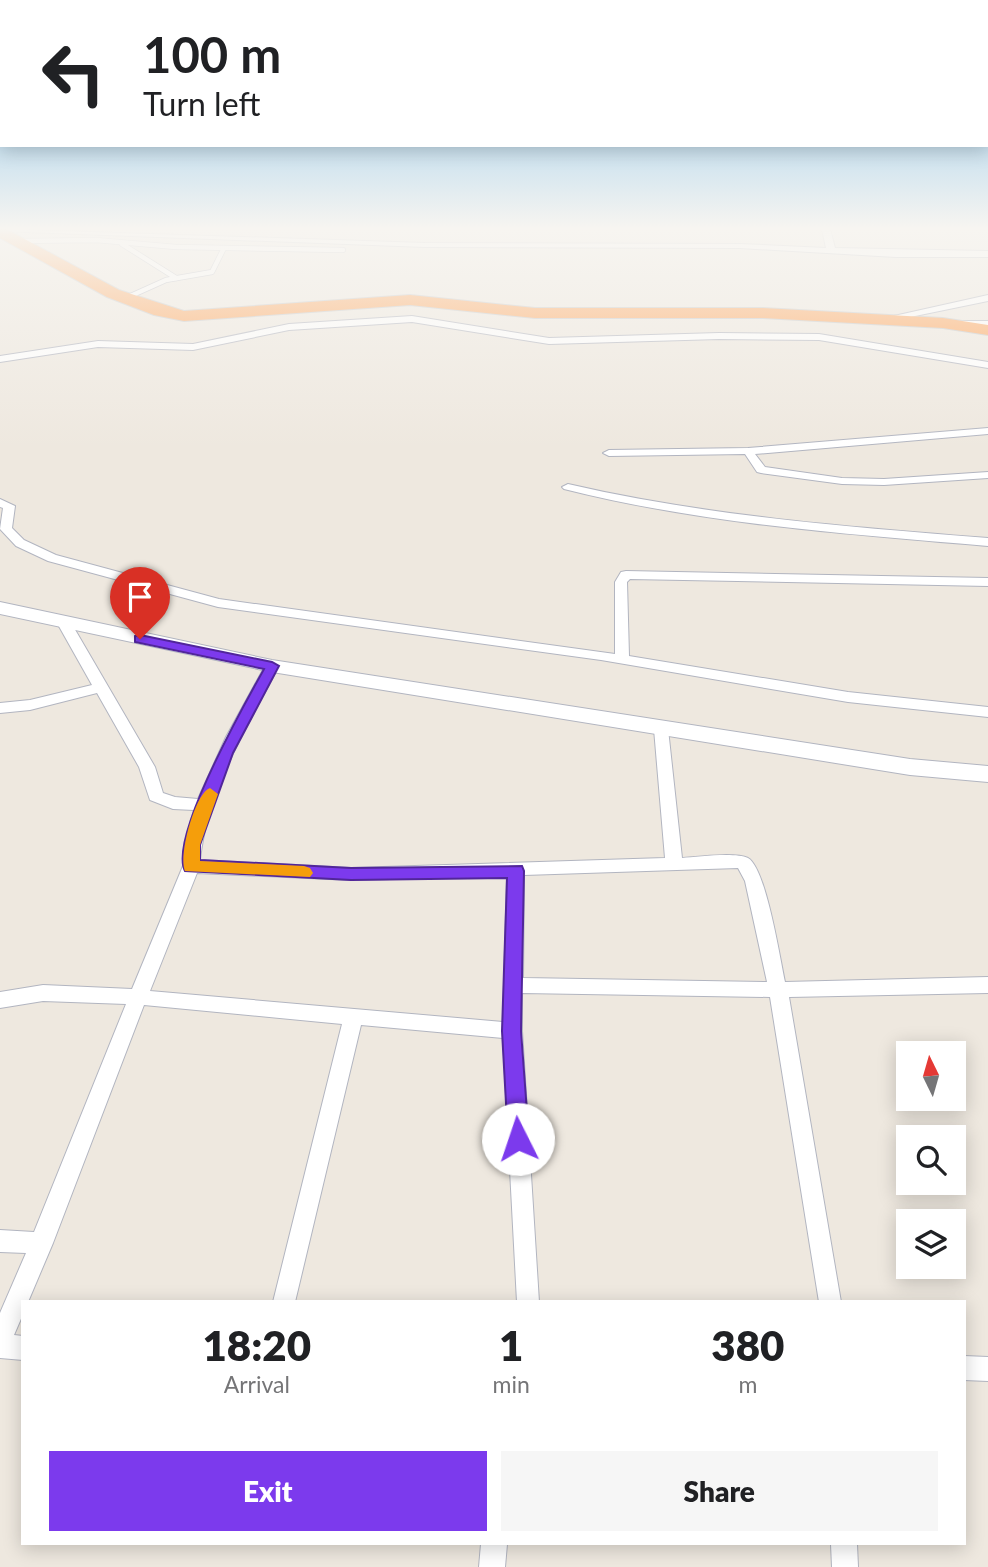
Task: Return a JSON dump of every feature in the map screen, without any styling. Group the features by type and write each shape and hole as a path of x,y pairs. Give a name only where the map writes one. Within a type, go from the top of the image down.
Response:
{"highway":[{"path":"135,302 148,308 184,316 380,302"},
{"path":"432,302 545,313 763,313 943,323 988,330"}],"street":[{"path":"881,320 968,302"},
{"path":"0,359 98,344 193,347 289,327 412,319 549,341 719,336 819,337 988,365"},
{"path":"943,323 988,324"},
{"path":"609,453 748,451 988,431"},
{"path":"748,451 761,471 834,480 884,482 988,475"},
{"path":"568,487 627,501 814,528 988,542"},
{"path":"0,503 9,506 6,529 33,551 198,598 622,660 848,697 988,712"},
{"path":"622,660 621,582 625,575 988,582"},
{"path":"0,608 272,666 910,767 988,774"},
{"path":"63,621 147,767 156,796 173,803 206,805"},
{"path":"0,1340 42,1243 136,997 191,866 191,845 225,753 272,666"},
{"path":"0,708 30,705 101,687"},
{"path":"661,729 674,863"},
{"path":"191,866 351,874 741,862 749,868 780,990 801,1106 830,1300"},
{"path":"516,871 512,1031 528,1300"},
{"path":"513,985 780,990 987,987"},
{"path":"0,1000 43,992 136,997 512,1031"},
{"path":"284,1300 353,1017"},
{"path":"0,1241 42,1243"},
{"path":"0,1346 21,1348"},
{"path":"966,1368 988,1369"},
{"path":"492,1567 494,1545"},
{"path":"844,1545 845,1567"}],"slow traffic":[{"path":"210,794 191,845 191,866 304,873"}],"route":[{"path":"140,639 272,666 225,753 191,845 191,866 286,873 351,874 516,871 512,1031 518,1139"}]}
